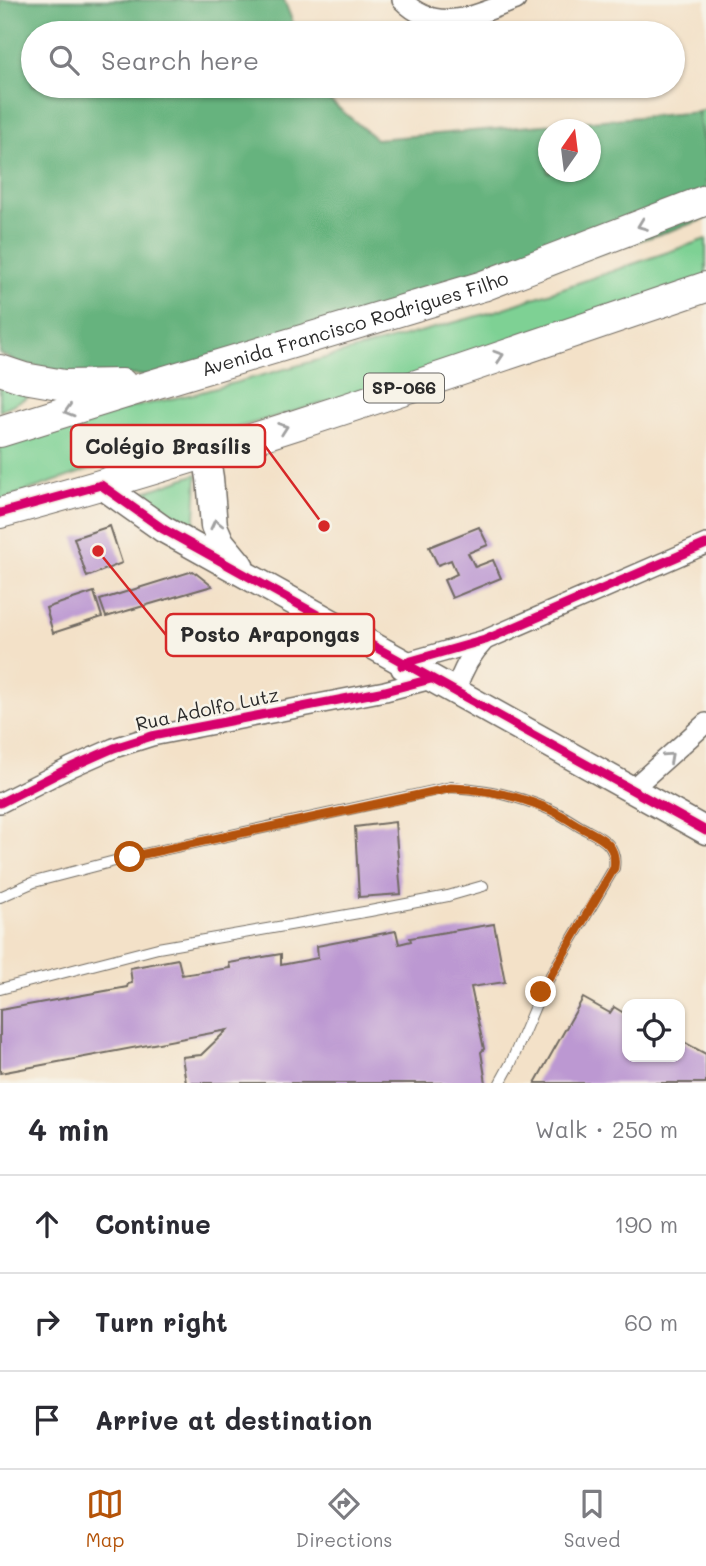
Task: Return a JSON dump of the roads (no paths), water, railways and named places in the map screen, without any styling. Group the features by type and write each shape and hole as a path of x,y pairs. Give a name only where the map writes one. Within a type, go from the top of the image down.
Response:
{"main road":[{"name":"Avenida Francisco Rodrigues Filho","path":"0,432 483,286 706,200"},
{"name":"SP-066","path":"0,513 206,454 706,287"},
{"path":"0,370 24,378 64,385 158,383"},
{"path":"206,454 214,526 221,542 253,579"},
{"path":"101,485 163,529 706,831"}],"street":[{"path":"402,0 417,12 449,20 460,19 516,0"},
{"path":"385,691 404,663 485,640 706,544"},
{"path":"456,690 466,664 485,640"},
{"name":"Rua Adolfo Lutz","path":"0,803 114,748 152,736 385,691 431,678"},
{"path":"631,790 706,723"}],"lane":[{"path":"0,897 34,882 130,857 451,788 480,789 548,808 612,848 614,868 541,992 500,1083"},
{"path":"0,989 158,948 448,897 483,886"}],"place":[{"name":"Colégio Brasílis","path":"324,526"},
{"name":"Posto Arapongas","path":"98,551"}]}
